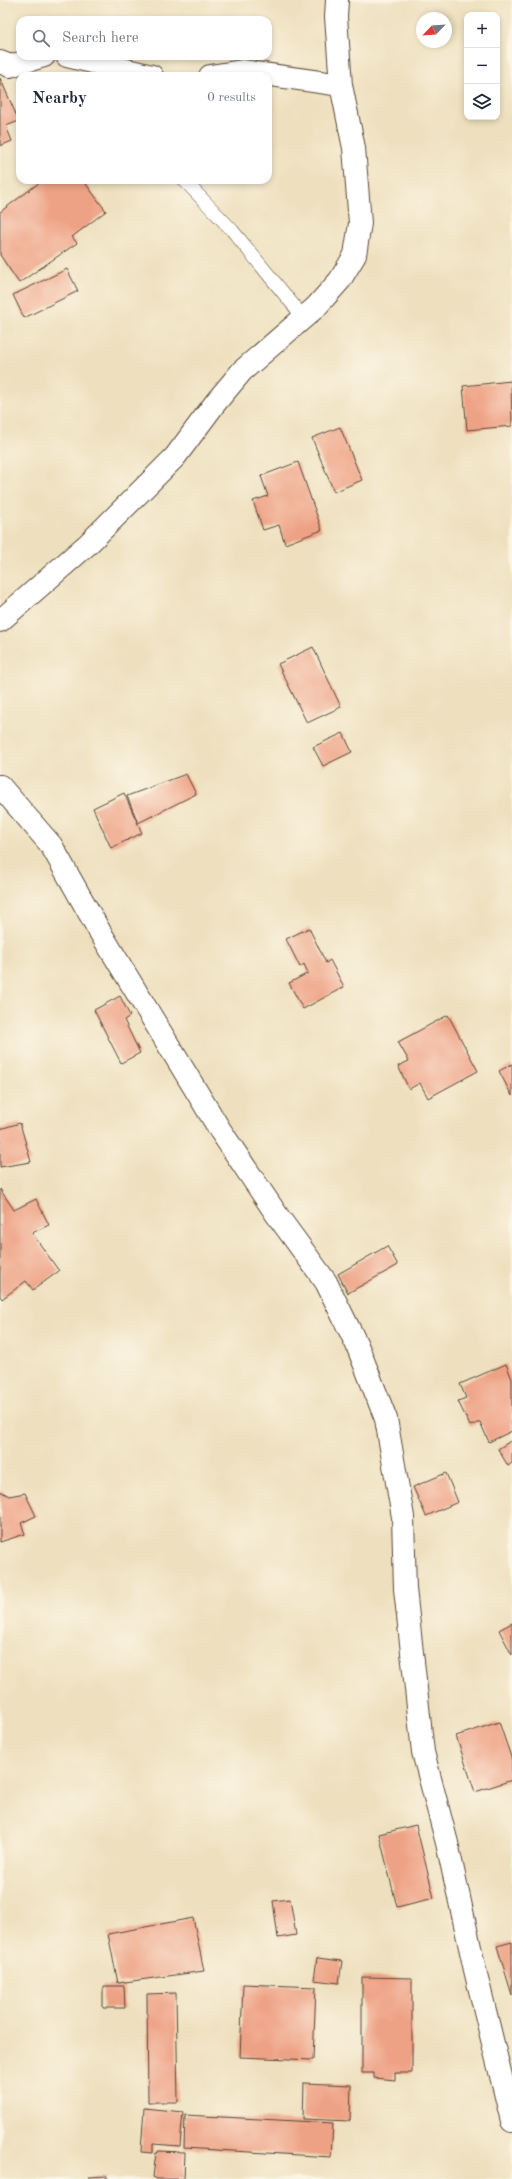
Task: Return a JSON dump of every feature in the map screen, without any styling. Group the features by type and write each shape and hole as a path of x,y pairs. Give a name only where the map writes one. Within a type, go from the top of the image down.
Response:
{"street":[{"path":"0,621 88,544 175,457 216,402 242,371 316,306 340,280 355,255 360,223 354,148 340,85 336,17 337,0"},
{"path":"0,62 10,66 30,60"},
{"path":"84,60 135,72"},
{"path":"272,76 340,85"},
{"path":"0,786 51,845 100,932 220,1130 277,1215 326,1282 357,1345 386,1419 403,1517 405,1589 422,1752 448,1843 475,1970 512,2121"}],"lane":[{"path":"188,184 232,230 303,317"}],"building":[{"path":"0,78 16,114 16,122 6,126 12,141 0,146"},
{"path":"38,184 86,184 106,211 72,237 77,243 19,283 0,255 0,212"},
{"path":"67,269 78,291 24,318 13,295"},
{"path":"511,381 512,426 467,430 463,386"},
{"path":"340,427 362,480 334,492 312,438"},
{"path":"298,462 322,530 285,544 279,525 263,530 253,501 268,496 261,476"},
{"path":"313,647 341,707 307,723 278,664"},
{"path":"343,733 352,752 323,766 313,747"},
{"path":"186,774 196,794 138,823 127,796"},
{"path":"124,793 142,833 111,848 93,808"},
{"path":"309,928 326,963 330,960 344,987 303,1009 289,983 308,973 304,964 300,967 286,939"},
{"path":"120,996 130,1016 124,1020 140,1053 121,1063 94,1010"},
{"path":"448,1015 478,1071 428,1098 420,1083 409,1089 398,1066 409,1061 398,1042"},
{"path":"512,1064 512,1096 499,1071"},
{"path":"20,1123 31,1162 0,1167 0,1129"},
{"path":"0,1189 14,1210 36,1199 49,1225 32,1233 59,1271 33,1290 26,1281 2,1299 0,1296"},
{"path":"387,1246 398,1265 348,1293 338,1274"},
{"path":"506,1364 512,1379 512,1431 489,1442 480,1422 470,1426 458,1401 466,1398 460,1384"},
{"path":"512,1440 512,1463 508,1466 498,1449"},
{"path":"446,1473 458,1502 426,1516 413,1487"},
{"path":"0,1491 9,1496 25,1493 36,1516 21,1523 25,1534 0,1542"},
{"path":"512,1623 512,1655 499,1630"},
{"path":"499,1722 512,1760 512,1780 475,1792 456,1736"},
{"path":"416,1825 434,1898 397,1907 379,1834"},
{"path":"290,1899 296,1935 278,1938 273,1901"},
{"path":"193,1918 204,1971 118,1983 108,1934"},
{"path":"512,1942 512,1995 497,1946"},
{"path":"317,1958 342,1961 339,1983 314,1980"},
{"path":"362,1977 412,1978 412,2073 395,2073 395,2080 374,2078 374,2073 362,2073"},
{"path":"243,1984 316,1987 313,2060 240,2057"},
{"path":"103,1986 124,1986 125,2008 103,2008"},
{"path":"176,1993 178,2102 148,2102 147,1994"},
{"path":"304,2083 351,2085 350,2121 303,2119"},
{"path":"144,2108 183,2112 180,2146 153,2144 153,2153 141,2152"},
{"path":"185,2115 333,2123 331,2157 184,2148"},
{"path":"158,2151 185,2152 184,2179 157,2179 153,2177 156,2153 158,2153"},
{"path":"107,2176 107,2179 89,2179 89,2177"}]}
